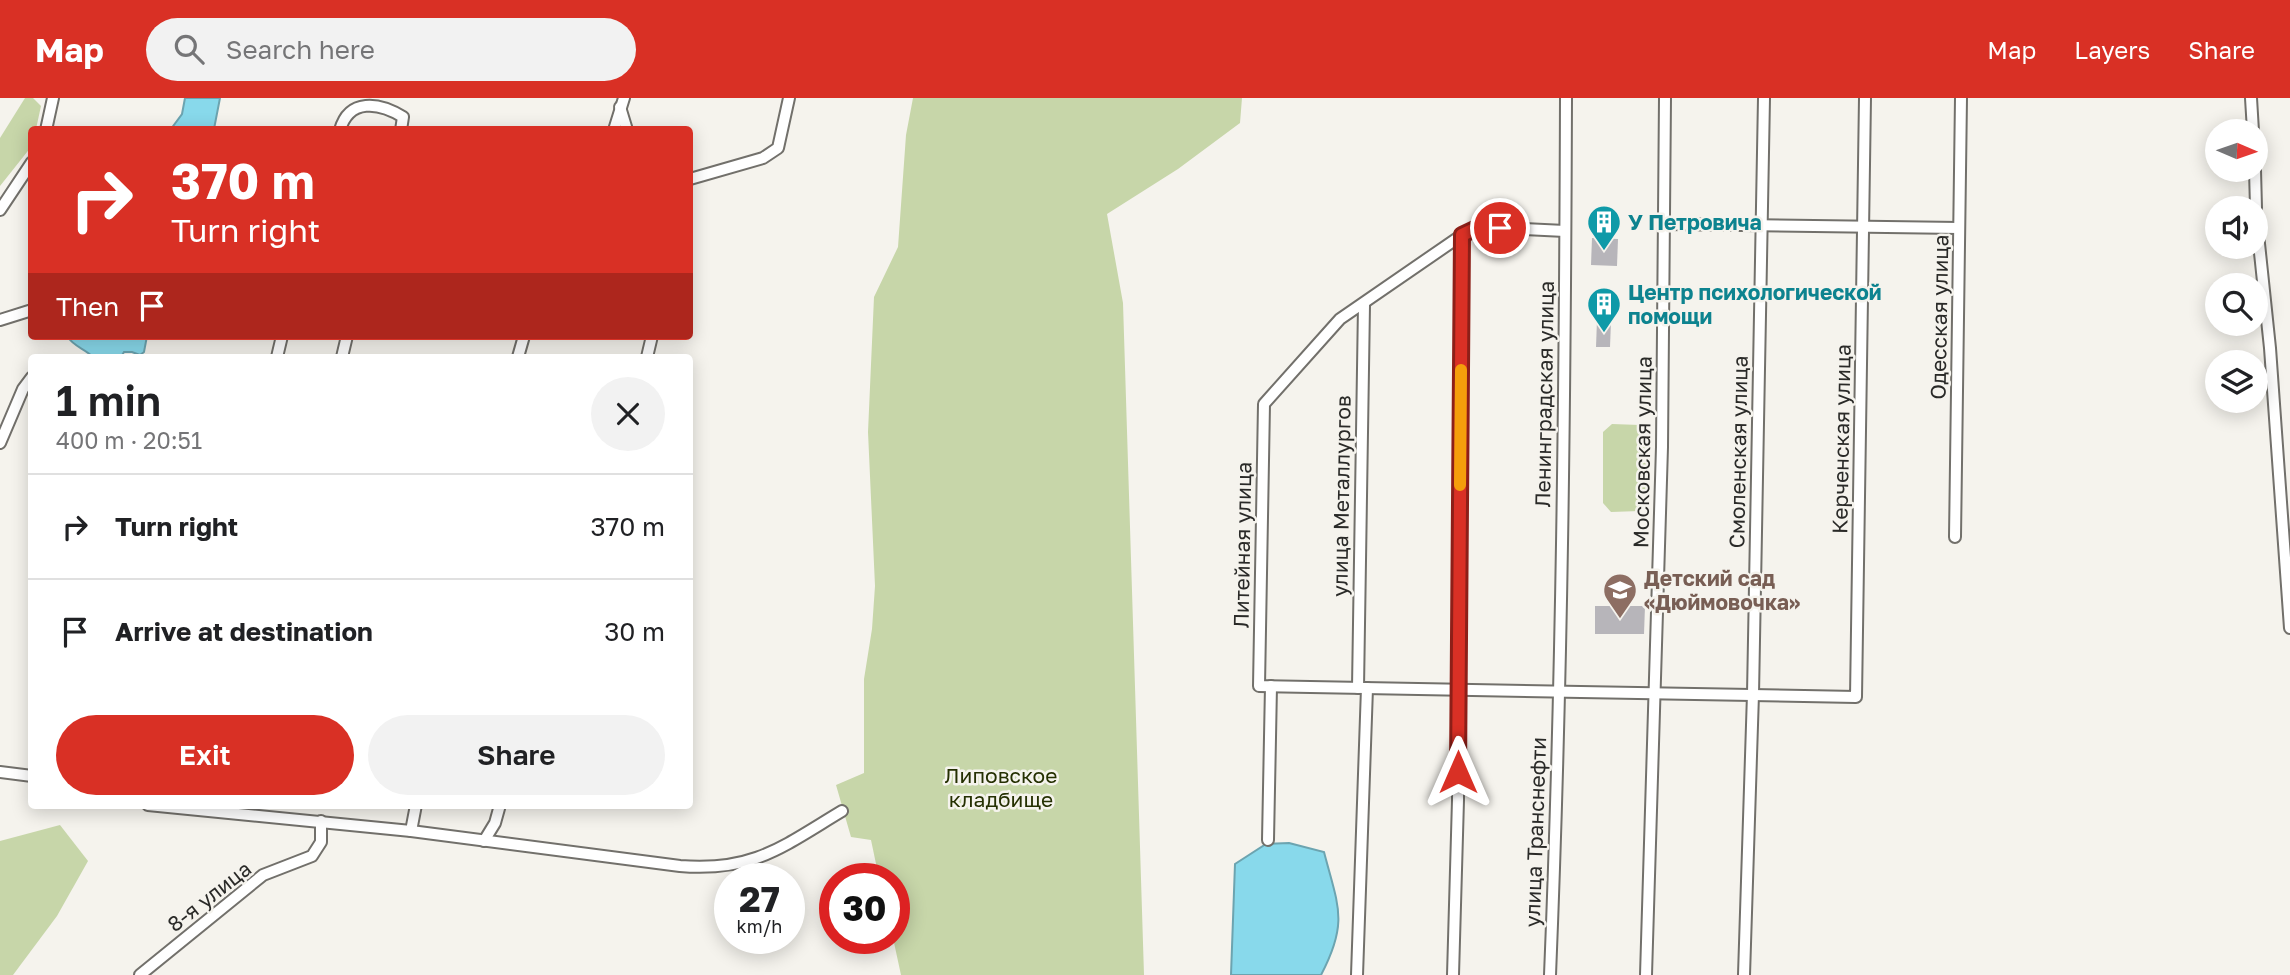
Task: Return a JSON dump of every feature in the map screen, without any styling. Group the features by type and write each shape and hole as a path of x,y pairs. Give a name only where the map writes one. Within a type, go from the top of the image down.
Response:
{"street":[{"path":"47,126 53,98"},
{"path":"693,178 763,158 778,148 789,98"},
{"name":"Ленинградская улица","path":"1559,690 1566,98"},
{"name":"Московская улица","path":"1646,975 1662,447 1665,98"},
{"name":"Смоленская улица","path":"1744,975 1753,694 1764,98"},
{"name":"Керченская улица","path":"1753,694 1856,697 1865,98"},
{"name":"Одесская улица","path":"1955,537 1961,98"},
{"path":"2251,98 2252,119"},
{"path":"615,126 622,103"},
{"path":"622,103 626,126"},
{"path":"341,126 343,117 351,110 369,105 389,108 404,117 402,126"},
{"path":"0,210 28,168"},
{"path":"1664,224 1959,228"},
{"path":"1364,304 1462,235 1479,227 1565,231"},
{"path":"1453,975 1459,691 1462,235"},
{"path":"2261,259 2270,348 2290,628"},
{"name":"Литейная улица","path":"1271,686 1259,686 1264,404 1340,319 1364,304"},
{"name":"улица Металлургов","path":"1357,975 1364,304"},
{"path":"0,320 28,311"},
{"path":"0,443 28,382"},
{"path":"1268,840 1271,686 1753,694"},
{"name":"улица Транснефти","path":"1550,975 1559,690"},
{"path":"0,772 28,776"},
{"path":"229,809 680,866 716,868 739,865 767,855 842,811"},
{"path":"411,831 415,809"},
{"path":"485,841 499,809"},
{"name":"8-я улица","path":"141,975 263,876 312,856 321,842 321,821"}],"green space":[{"path":"25,98 33,98 41,106 37,126 28,126 28,151 0,186 0,138"},
{"name":"Липовское кладбище","path":"913,98 1242,98 1240,123 1178,169 1107,214 1123,303 1144,975 901,975 896,954 910,954 910,863 876,863 871,840 851,837 836,785 864,773 864,679 875,586 868,432 874,297 898,247 906,135"},
{"path":"1612,424 1640,425 1647,432 1647,501 1640,511 1611,512 1603,503 1603,432"},
{"path":"60,825 88,861 57,916 13,975 0,975 0,841"}],"water":[{"path":"185,98 220,98 215,126 173,126 182,114"},
{"path":"70,340 146,340 141,354 90,354"},
{"path":"1289,843 1324,852 1338,914 1338,927 1330,957 1321,975 1231,975 1235,864 1266,844"}],"building":[{"name":"У Петровича","path":"1592,238 1618,239 1617,266 1591,265"},
{"name":"Центр психологической помощи","path":"1597,320 1611,321 1610,347 1596,347"},
{"name":"Детский сад «Дюймовочка»","path":"1595,606 1645,606 1644,634 1595,634"}],"slow traffic":[{"path":"1460,485 1461,370"}],"place":[{"name":"У Петровича","path":"1604,252"},
{"name":"Центр психологической помощи","path":"1604,334"},
{"name":"Детский сад «Дюймовочка»","path":"1620,620"}],"route":[{"path":"1458,772 1462,235 1479,227 1500,228"}]}
